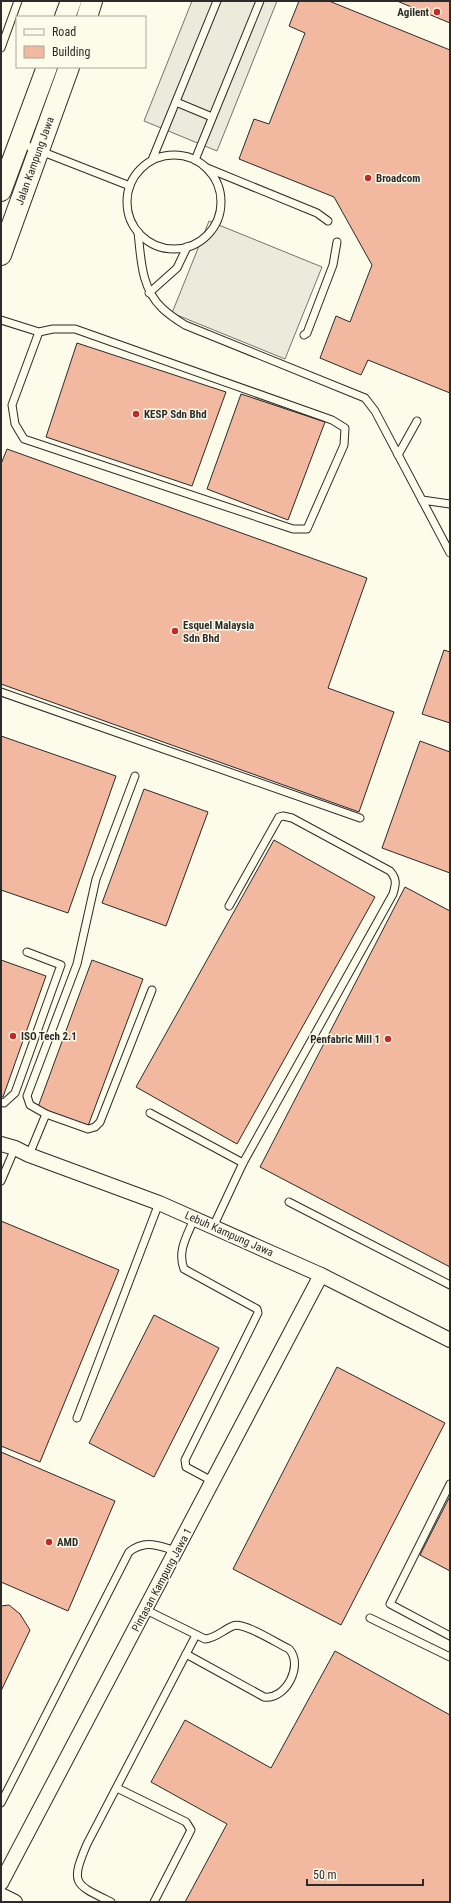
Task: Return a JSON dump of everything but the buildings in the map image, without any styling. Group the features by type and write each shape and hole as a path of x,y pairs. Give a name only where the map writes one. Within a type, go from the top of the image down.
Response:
{"street":[{"path":"65,16 71,1"},
{"path":"87,16 92,1"},
{"name":"Jalan Kampung Jawa","path":"1,192 47,68"},
{"name":"Jalan Kampung Jawa","path":"1,255 69,68"},
{"name":"Lebuh Kampung Jawa","path":"1,1145 15,1148 29,1155 159,1203 321,1275 450,1340"},
{"name":"Pintasan Kampung Jawa 1","path":"1,1883 214,1482 321,1275"},
{"path":"1,1895 15,1902"}],"lane":[{"path":"1,48 18,1"},
{"path":"152,160 217,1"},
{"path":"195,160 258,2"},
{"path":"176,102 212,117"},
{"path":"19,142 130,186"},
{"path":"206,168 215,179 220,192 221,206 218,219 212,230 195,245 181,249 166,249 150,243 138,232 130,218 127,202 130,186 139,171 152,160 166,156 181,156 195,160 206,168 318,213 328,221"},
{"path":"138,232 144,277 149,293 162,308 185,325 366,398 375,411 450,553"},
{"path":"304,335 307,333 333,265 337,242"},
{"path":"149,293 177,268 187,247"},
{"path":"1,320 39,332 53,329 75,329 332,420 345,428 344,445 307,529 294,529 24,439 15,424 12,405 39,332"},
{"path":"398,455 417,421"},
{"path":"422,500 450,504"},
{"path":"1,692 360,818"},
{"path":"135,776 96,879 77,964 27,1096 30,1105 46,1114 88,1129 95,1127 100,1122 152,990"},
{"path":"213,1227 243,1163 393,894 396,884 395,876 390,871 292,818 283,816 279,817 229,906"},
{"path":"1,1102 4,1103 15,1093 61,965 27,952"},
{"path":"150,1113 243,1163"},
{"path":"29,1155 46,1114"},
{"path":"1,1181 15,1148"},
{"path":"289,1202 450,1284"},
{"path":"77,1418 159,1203"},
{"path":"194,1219 182,1247 181,1261 184,1269 257,1309 258,1313 185,1460 186,1467 214,1482"},
{"path":"450,1484 390,1604 450,1636"},
{"path":"1,1803 129,1552 137,1546 143,1544 177,1551"},
{"path":"146,1610 205,1639 211,1638 233,1626 242,1625 289,1649 292,1653 295,1668 284,1691 272,1698 264,1697 186,1654"},
{"path":"370,1618 450,1657"},
{"path":"110,1902 81,1886 76,1876 87,1844 196,1635"},
{"path":"117,1788 186,1822 191,1830 154,1902"}],"shaded area":[{"path":"192,1 277,1 217,151 144,121"},
{"path":"209,221 322,267 285,359 172,313"}],"place":[{"name":"Agilent","path":"437,12"},
{"name":"Broadcom","path":"368,178"},
{"name":"KESP Sdn Bhd","path":"136,414"},
{"name":"Esquel Malaysia Sdn Bhd","path":"175,631"},
{"name":"ISO Tech 2.1","path":"13,1036"},
{"name":"Penfabric Mill 1","path":"388,1039"},
{"name":"AMD","path":"49,1542"}]}
